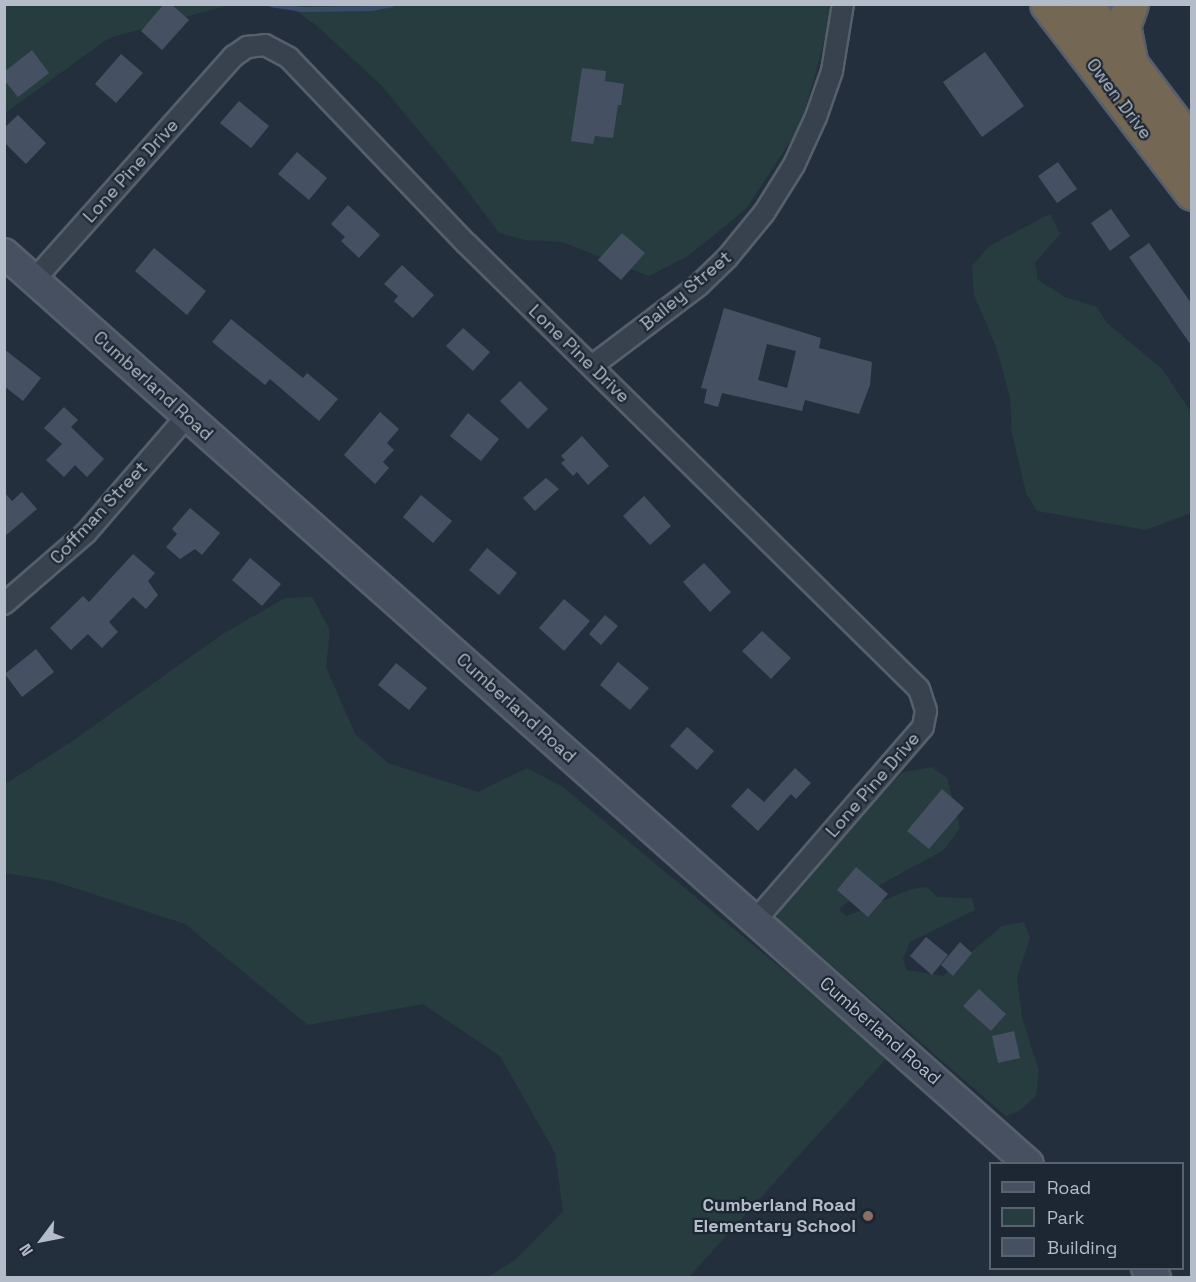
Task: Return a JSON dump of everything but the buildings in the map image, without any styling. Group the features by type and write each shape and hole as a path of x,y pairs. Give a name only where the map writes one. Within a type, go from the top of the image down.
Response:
{"highway":[{"name":"Owen Drive","path":"1047,4 1191,193"},
{"name":"Owen Drive","path":"1085,4 1191,145"},
{"path":"1131,4 1123,26 1131,63"}],"main road":[{"name":"Cumberland Road","path":"4,253 1027,1162"}],"street":[{"name":"Bailey Street","path":"592,366 699,285 728,258 764,213 794,165 816,117 832,71 843,4"},
{"name":"Lone Pine Drive","path":"35,279 234,56 247,47 265,45 289,58 467,244 919,689 925,700 926,711 923,727 754,922"},
{"name":"Coffman Street","path":"4,604 86,532 187,416"}],"green space":[{"path":"828,4 832,13 801,125 746,209 688,256 649,276 562,242 525,240 499,233 457,177 382,86 316,25 287,5"},
{"path":"5,5 229,5 109,38 5,113"},
{"path":"1050,214 1060,234 1035,263 1038,280 1065,297 1097,307 1107,323 1162,369 1191,412 1191,513 1146,530 1037,511 1026,493 1012,433 1010,398 997,349 974,295 972,266 989,246"},
{"path":"312,597 330,630 326,667 355,734 388,763 478,792 527,768 563,787 888,1057 689,1277 488,1277 515,1260 563,1211 555,1153 500,1056 423,1004 308,1025 185,924 53,881 5,873 5,784 68,744 221,635 285,598"},
{"path":"932,767 947,778 960,828 944,850 843,905 839,910 847,916 911,889 927,887 937,897 972,898 975,910 910,942 903,959 907,970 943,976 1002,926 1024,922 1030,938 1017,977 1022,1017 1039,1071 1036,1096 1019,1111 1006,1116 779,920 775,910 861,810 903,772"}],"waterway":[{"path":"270,4 301,9 371,8 391,4"}],"place":[{"name":"Cumberland Road Elementary School","path":"868,1216"}]}
